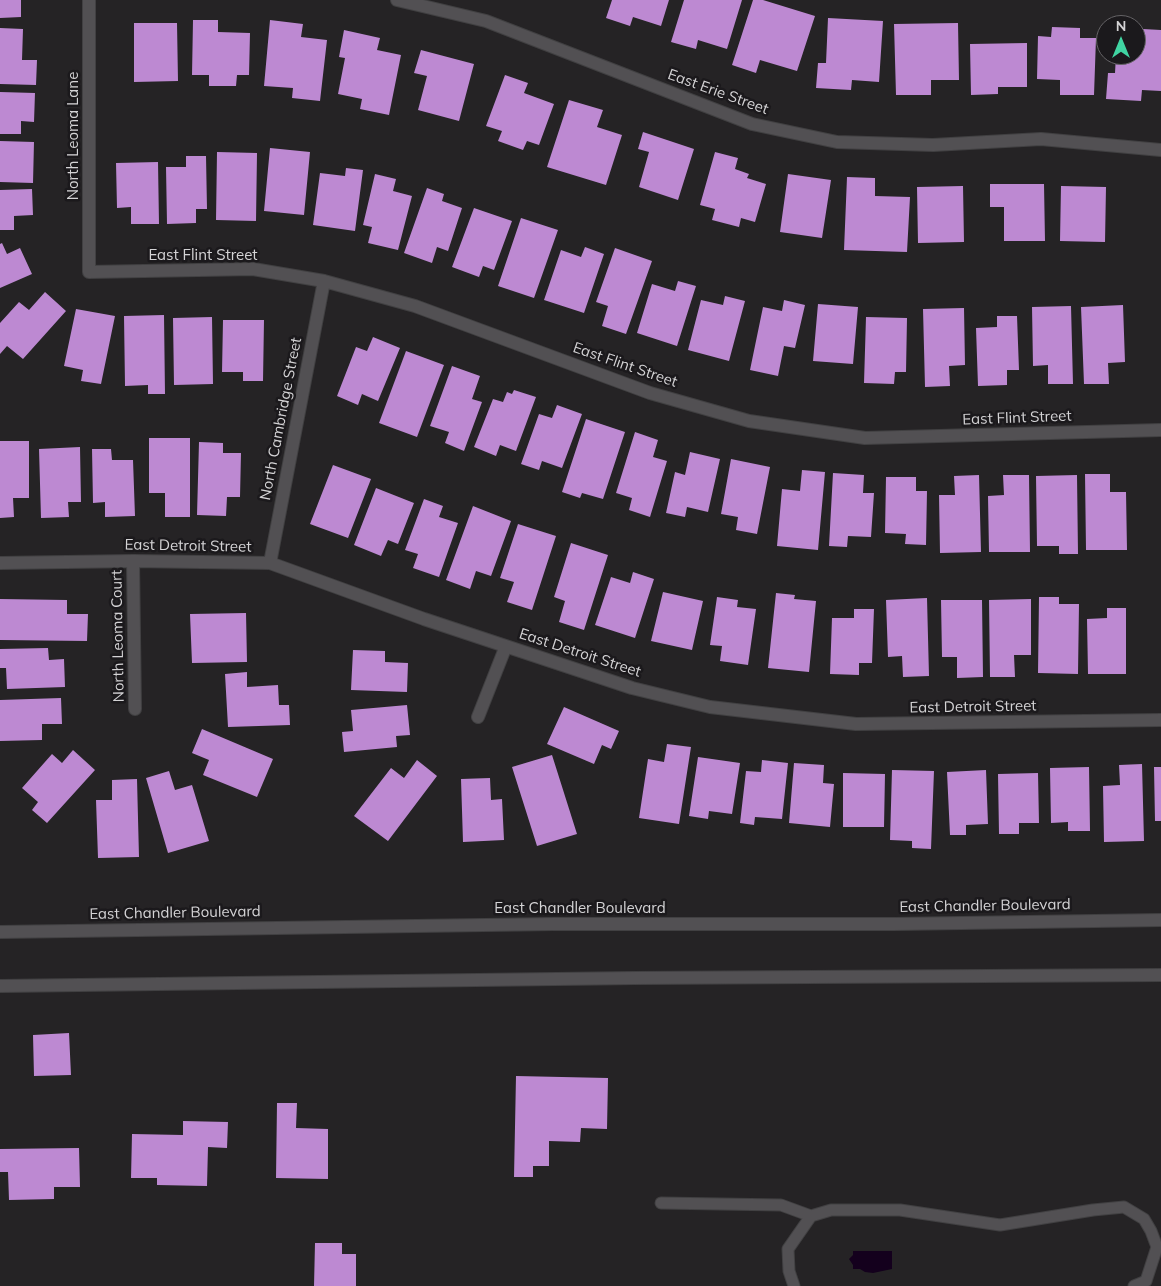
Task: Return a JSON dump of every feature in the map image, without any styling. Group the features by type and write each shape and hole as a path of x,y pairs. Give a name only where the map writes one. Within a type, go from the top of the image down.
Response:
{"street":[{"name":"North Leoma Lane","path":"89,0 89,272"},
{"name":"East Erie Street","path":"397,0 486,21 752,124 837,142 933,145 1041,140 1161,150"},
{"name":"East Flint Street","path":"89,272 254,269 324,281 415,306 650,393 750,422 865,438 1161,430"},
{"name":"North Cambridge Street","path":"270,564 324,281"},
{"name":"East Detroit Street","path":"0,562 270,564 424,619 632,688 710,707 856,724 1161,720"},
{"name":"North Leoma Court","path":"133,562 135,709"},
{"path":"478,717 506,646"},
{"name":"East Chandler Boulevard","path":"0,932 553,924 895,924 1161,920"},
{"path":"0,986 635,978 1161,975"}],"lane":[{"path":"661,1203 780,1205 811,1216 831,1210 900,1210 1000,1225 1124,1207 1144,1219 1151,1230 1157,1247 1146,1281 1134,1286"},
{"path":"794,1286 789,1271 788,1249 811,1216"}],"shaded area":[{"path":"853,1251 892,1251 892,1269 873,1273 853,1269 849,1259 853,1255"}],"building":[{"path":"0,0 21,0 21,17 0,18"},
{"path":"612,0 669,0 661,26 633,17 630,26 606,18"},
{"path":"684,0 742,0 727,49 698,40 696,49 671,42"},
{"path":"753,0 763,0 815,16 797,71 760,60 756,73 732,65"},
{"path":"828,18 883,21 879,82 852,80 851,90 816,88 818,63 826,63"},
{"path":"193,20 218,20 218,32 250,33 249,75 237,75 236,86 209,86 209,75 192,75"},
{"path":"270,20 303,24 301,37 327,40 320,101 292,98 293,88 264,86"},
{"path":"134,23 177,23 178,81 134,82"},
{"path":"958,23 959,80 931,80 931,95 896,95 894,24"},
{"path":"1052,27 1080,28 1080,38 1096,38 1094,95 1060,95 1060,80 1037,79 1038,36 1051,37"},
{"path":"0,28 23,29 22,60 37,60 36,85 0,84"},
{"path":"1146,29 1161,30 1161,91 1142,90 1141,101 1106,99 1108,73 1115,73 1115,65 1146,65"},
{"path":"344,30 380,38 377,50 401,55 389,115 360,109 362,99 338,94 345,58 339,57"},
{"path":"1027,43 1027,87 998,87 998,94 971,95 970,44"},
{"path":"421,50 474,64 459,121 418,110 427,76 414,73"},
{"path":"505,75 528,83 524,93 554,104 539,145 527,141 523,150 498,141 502,131 486,126"},
{"path":"0,92 35,93 34,122 21,121 21,134 0,134"},
{"path":"569,100 603,110 597,127 622,135 606,185 547,167"},
{"path":"643,132 694,149 678,200 639,187 649,152 638,149"},
{"path":"0,141 34,142 33,183 0,182"},
{"path":"270,148 310,152 304,215 264,211"},
{"path":"217,152 257,153 256,221 216,220"},
{"path":"715,152 738,158 735,169 749,174 747,178 766,184 755,222 741,218 739,227 712,220 715,209 700,205"},
{"path":"186,156 206,156 207,209 196,209 196,223 167,224 166,167 186,167"},
{"path":"158,162 159,224 131,224 131,207 117,208 116,163"},
{"path":"346,168 363,170 355,231 313,225 320,173 345,176"},
{"path":"375,174 396,179 393,191 412,196 398,250 368,243 372,227 363,225"},
{"path":"788,174 831,180 822,238 780,232"},
{"path":"847,177 875,178 875,196 910,197 907,252 844,250"},
{"path":"990,184 1044,184 1045,241 1004,241 1004,207 990,207"},
{"path":"963,186 964,242 918,243 917,187"},
{"path":"1061,186 1106,187 1105,242 1060,241"},
{"path":"427,188 444,194 442,201 462,208 448,251 437,247 432,263 404,253"},
{"path":"32,189 33,215 14,216 14,230 0,230 0,190"},
{"path":"474,208 512,221 494,270 483,266 479,277 452,267"},
{"path":"521,218 558,230 534,298 498,286"},
{"path":"2,243 7,254 20,248 32,274 0,288 0,244"},
{"path":"585,247 604,254 584,313 544,300 561,250 581,257"},
{"path":"615,248 652,261 626,334 602,326 608,306 596,302"},
{"path":"678,281 696,286 677,346 637,333 652,284 675,291"},
{"path":"45,292 66,311 23,359 7,346 0,354 0,323 19,302 29,310"},
{"path":"725,296 745,301 729,361 688,350 701,300 723,305"},
{"path":"784,300 805,305 795,348 784,346 778,376 750,370 763,307 782,311"},
{"path":"818,304 858,307 853,364 813,361"},
{"path":"1123,305 1125,362 1108,363 1109,384 1084,384 1081,307"},
{"path":"1071,306 1073,384 1048,384 1048,365 1033,366 1032,307"},
{"path":"964,308 965,365 949,366 950,386 925,387 923,309"},
{"path":"76,309 115,316 101,384 81,381 83,370 64,366"},
{"path":"164,315 165,394 148,394 148,385 125,386 124,316"},
{"path":"997,316 1017,316 1019,370 1007,370 1007,385 978,386 976,328 997,327"},
{"path":"212,317 213,384 174,385 173,318"},
{"path":"866,317 907,318 906,372 895,372 894,384 864,383"},
{"path":"223,320 264,320 263,381 243,381 243,372 222,372"},
{"path":"373,337 400,348 378,401 362,394 358,405 337,396 356,347 367,351"},
{"path":"406,351 444,365 417,437 379,423"},
{"path":"452,366 480,376 472,399 482,402 464,451 445,443 449,432 430,426"},
{"path":"514,390 536,397 516,451 500,445 496,456 474,447 493,399 503,402 507,392 512,394"},
{"path":"557,405 582,414 562,468 542,461 539,470 521,464 539,414 552,418"},
{"path":"586,419 625,432 603,499 582,493 580,498 562,492"},
{"path":"635,432 658,440 653,457 667,461 650,517 629,510 632,498 616,493"},
{"path":"149,438 190,438 190,517 165,517 165,493 149,493"},
{"path":"0,441 29,441 29,498 13,498 14,517 0,518"},
{"path":"199,442 223,443 223,453 241,453 240,497 227,497 226,516 197,515"},
{"path":"80,447 81,502 68,502 69,517 41,518 39,449"},
{"path":"92,449 111,449 112,460 133,460 135,516 105,517 105,502 93,503"},
{"path":"690,452 720,459 708,512 687,507 685,517 666,513 675,472 685,475"},
{"path":"731,459 770,467 757,534 736,530 738,517 721,514"},
{"path":"333,465 371,479 348,538 310,524"},
{"path":"802,470 825,472 818,550 777,546 782,489 800,491"},
{"path":"833,473 864,475 863,493 874,493 871,537 848,536 847,547 829,546"},
{"path":"1085,474 1110,474 1110,492 1126,492 1127,550 1086,550"},
{"path":"979,475 981,552 940,553 939,495 955,495 954,476"},
{"path":"1003,475 1029,475 1030,552 989,552 988,496 1004,495"},
{"path":"1077,475 1078,554 1059,554 1059,546 1037,546 1036,476"},
{"path":"886,477 916,477 916,491 927,491 926,545 905,544 906,534 885,533"},
{"path":"376,488 414,503 398,544 388,540 381,556 354,545"},
{"path":"424,499 443,506 439,517 458,523 439,577 413,568 418,554 405,550"},
{"path":"473,506 511,521 491,576 476,571 470,589 446,580"},
{"path":"518,524 556,536 532,610 507,602 514,582 500,578"},
{"path":"571,543 608,555 584,630 559,622 565,601 554,597"},
{"path":"633,572 654,579 635,638 595,625 611,577 630,583"},
{"path":"663,592 703,601 692,650 651,641"},
{"path":"776,593 795,595 794,599 816,601 809,672 768,668"},
{"path":"717,597 738,600 737,607 756,609 748,665 720,661 722,646 710,645"},
{"path":"1039,597 1059,597 1059,604 1079,604 1078,674 1038,673"},
{"path":"927,598 929,676 903,677 902,656 888,657 886,600"},
{"path":"0,599 67,600 67,614 88,614 87,641 0,640"},
{"path":"1031,599 1031,655 1014,655 1015,677 990,677 989,600"},
{"path":"941,600 982,600 983,677 957,678 957,657 942,657"},
{"path":"1107,608 1126,608 1126,674 1088,674 1087,619 1107,618"},
{"path":"854,609 874,609 872,663 859,663 859,675 830,674 832,618 854,618"},
{"path":"246,613 247,662 192,663 190,614"},
{"path":"48,648 49,660 64,659 65,687 7,689 6,668 0,668 0,649"},
{"path":"353,650 385,651 385,662 408,663 407,692 351,690"},
{"path":"247,672 247,687 278,685 279,705 289,705 290,725 228,727 225,674"},
{"path":"61,698 62,724 42,724 42,740 0,741 0,700"},
{"path":"407,705 410,735 396,736 397,747 344,752 342,732 353,731 351,710"},
{"path":"564,707 619,731 611,749 602,745 594,764 547,744"},
{"path":"202,729 273,759 257,797 203,775 209,760 192,753"},
{"path":"667,744 691,747 679,824 639,818 648,759 664,762"},
{"path":"73,750 95,770 47,823 32,810 38,802 22,788 52,754 62,763"},
{"path":"552,755 577,834 537,846 512,767"},
{"path":"698,757 740,763 732,814 709,811 708,819 689,816"},
{"path":"417,760 437,776 388,841 354,816 391,768 404,778"},
{"path":"762,760 788,763 782,819 755,817 754,825 740,823 746,771 761,772"},
{"path":"794,763 824,765 823,783 834,784 830,827 789,823"},
{"path":"1142,764 1144,841 1104,842 1103,786 1120,785 1119,765"},
{"path":"1089,767 1090,831 1068,831 1068,822 1051,823 1050,768"},
{"path":"1154,767 1161,767 1161,821 1155,821"},
{"path":"892,770 934,771 931,849 912,848 912,841 890,840"},
{"path":"986,770 988,824 966,825 966,835 950,835 947,772"},
{"path":"169,771 175,790 192,785 209,841 168,853 146,778"},
{"path":"843,773 885,774 884,827 843,827"},
{"path":"1038,773 1039,823 1019,823 1019,834 999,834 998,774"},
{"path":"490,778 491,800 502,799 504,840 463,842 461,779"},
{"path":"137,779 139,857 98,858 96,800 112,800 112,780"},
{"path":"69,1033 71,1075 34,1076 33,1035"},
{"path":"516,1076 608,1078 607,1129 581,1128 580,1142 549,1141 549,1166 533,1166 533,1177 514,1177"},
{"path":"277,1103 297,1103 296,1128 328,1129 328,1179 276,1178"},
{"path":"183,1121 228,1122 227,1148 208,1147 207,1186 157,1185 157,1178 131,1178 132,1134 183,1135"},
{"path":"79,1148 80,1187 54,1187 54,1199 9,1200 8,1172 0,1172 0,1149"},
{"path":"315,1243 342,1243 342,1254 356,1254 356,1286 314,1286"}]}
